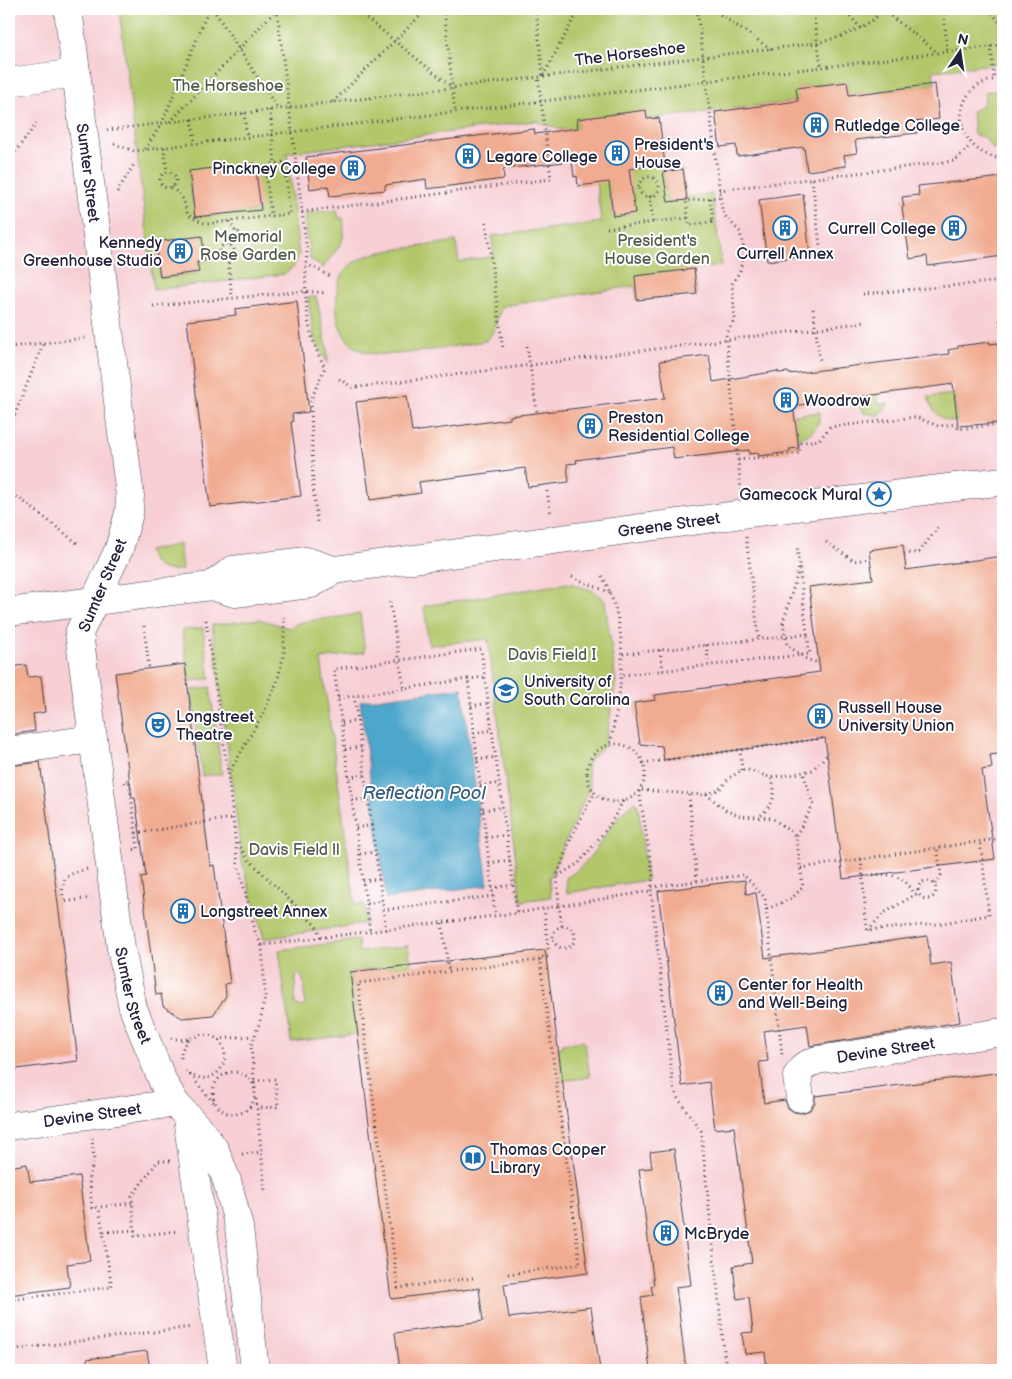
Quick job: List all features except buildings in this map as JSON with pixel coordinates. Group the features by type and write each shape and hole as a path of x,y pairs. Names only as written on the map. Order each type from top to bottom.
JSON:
{"street":[{"name":"Sumter Street","path":"68,9 123,426 130,496 129,513 119,549 79,633 120,948 131,1000 163,1082 181,1110 201,1131 215,1150 227,1181 240,1227 255,1370"},
{"path":"9,82 76,72"},
{"name":"Greene Street","path":"9,612 212,586 235,593 312,584 334,570 758,512 1003,481"},
{"path":"9,751 92,739"},
{"name":"Devine Street","path":"800,1098 797,1076 804,1066 816,1060 1003,1032"},
{"name":"Sumter Street","path":"181,1110 218,1323 224,1370"},
{"name":"Devine Street","path":"9,1126 89,1114 181,1110"}],"path":[{"path":"145,149 162,123 209,9"},
{"path":"213,9 278,109"},
{"path":"169,122 277,9"},
{"path":"277,9 307,252 305,291 311,334 317,352 325,367 311,400 313,486 317,522"},
{"path":"355,9 393,42 452,88"},
{"path":"332,102 426,9"},
{"path":"444,9 455,112"},
{"path":"536,9 543,76"},
{"path":"543,76 579,9"},
{"path":"697,9 720,197 724,215 740,232 744,249 740,271 732,284 736,319 726,336 741,492"},
{"path":"712,9 771,49"},
{"path":"813,9 821,67"},
{"path":"843,9 861,28"},
{"path":"990,9 1003,27"},
{"path":"883,10 937,52"},
{"name":"The Horseshoe","path":"131,127 818,43 836,39 861,28 883,10"},
{"path":"944,14 947,51"},
{"path":"114,144 134,151 1003,45"},
{"path":"991,46 994,79"},
{"path":"302,212 552,179 538,77"},
{"path":"1003,79 994,79 973,89 966,99 961,123 964,134 971,145 986,155 1003,159"},
{"path":"270,110 275,164"},
{"path":"244,113 247,137"},
{"path":"192,119 195,143"},
{"path":"9,160 37,123"},
{"path":"719,190 954,161 971,145"},
{"path":"164,147 167,172"},
{"path":"172,187 183,199 188,215 206,224 290,214 284,162 265,165 271,216"},
{"path":"117,192 135,163"},
{"path":"167,172 174,174 176,178 172,187"},
{"path":"167,172 161,177 161,182 167,188 172,187"},
{"path":"649,177 657,181 659,188 656,194 650,196 641,193 639,187 643,179 649,177"},
{"path":"812,178 820,245"},
{"path":"650,196 652,223"},
{"path":"710,198 713,222 689,225 686,201 710,198 720,197"},
{"path":"607,228 688,218"},
{"path":"230,221 232,226 242,234"},
{"path":"486,222 503,349"},
{"path":"230,245 237,231"},
{"path":"220,252 223,246 230,245"},
{"path":"228,258 234,252 230,245"},
{"path":"207,253 220,252"},
{"path":"220,252 224,257 228,258"},
{"path":"228,258 232,298"},
{"path":"306,264 330,276"},
{"path":"863,294 1003,281"},
{"path":"153,306 305,291 327,294"},
{"path":"813,309 820,360"},
{"path":"1003,316 1000,319 1003,346"},
{"path":"340,379 352,387 359,387 866,322"},
{"path":"9,347 86,338"},
{"path":"9,429 44,342"},
{"path":"527,346 537,412"},
{"path":"738,460 800,453 798,443 819,440 830,427 916,417 938,426 958,424 958,429 1003,424"},
{"path":"9,490 78,543"},
{"path":"904,554 919,552 940,526"},
{"path":"745,532 759,639"},
{"path":"826,542 854,561 870,559"},
{"path":"623,675 810,654 797,546"},
{"path":"800,567 784,614 783,623 787,645 808,660 819,663"},
{"path":"602,576 611,593 623,654 623,675 610,745"},
{"path":"572,577 611,593"},
{"path":"390,602 404,688"},
{"path":"228,775 265,710 277,682 284,654 284,617"},
{"path":"206,620 234,818 238,865 256,935 262,945 265,996 260,1022 250,1046 266,1191"},
{"path":"144,626 149,668"},
{"path":"623,654 807,634"},
{"path":"706,645 709,665"},
{"path":"370,932 334,669 481,649 517,913"},
{"path":"660,650 663,670"},
{"path":"338,698 485,677"},
{"path":"468,679 495,916"},
{"path":"354,696 386,930"},
{"path":"471,706 489,703"},
{"path":"342,723 357,721"},
{"path":"474,733 492,730"},
{"path":"643,763 825,738"},
{"path":"557,876 580,863 609,826 624,800 639,790 643,782 643,763 631,749 623,745 610,745 596,751 587,768 587,778 595,792 604,799 624,800"},
{"path":"345,749 361,747"},
{"path":"740,749 742,770"},
{"path":"639,790 689,795 706,794 719,790 729,778 742,770 771,778 812,770 827,755"},
{"path":"477,760 496,757"},
{"path":"767,910 792,898 803,887 796,836 813,805 803,772"},
{"path":"349,777 365,775"},
{"path":"760,816 774,800 775,788 771,778"},
{"path":"127,809 124,781 129,780 138,849 130,850"},
{"path":"480,786 500,783"},
{"path":"639,790 653,875 651,889 673,1085 677,1097 701,1131 726,1370"},
{"path":"562,926 557,876 571,838 595,792"},
{"path":"706,794 727,811 741,816 772,818 796,836"},
{"path":"689,795 697,881"},
{"path":"352,800 368,799"},
{"path":"483,810 503,807"},
{"path":"136,832 234,818"},
{"path":"356,828 372,825"},
{"path":"486,838 506,835"},
{"path":"801,868 1002,838 1003,854"},
{"path":"236,840 246,858 316,926 321,938"},
{"path":"867,930 937,924 989,915 980,841"},
{"path":"863,876 883,874 898,877 909,885 916,894 925,899 931,899 936,893 935,885 941,875 937,847"},
{"path":"360,854 375,852"},
{"path":"861,859 867,930"},
{"path":"489,863 510,860"},
{"path":"87,868 75,872 64,879 61,884 64,902 92,898"},
{"path":"262,945 517,913 697,881 744,875 764,898 767,910 778,1022"},
{"path":"363,881 379,879"},
{"path":"867,930 884,913 916,894 922,882 928,880 935,885"},
{"path":"492,888 513,885"},
{"path":"57,891 62,890"},
{"path":"383,910 493,896"},
{"path":"367,904 382,901"},
{"path":"473,1278 398,1288 358,983 540,960 540,958 549,956 544,908"},
{"path":"442,923 448,972"},
{"path":"562,926 569,927 574,932 573,942 568,947 558,946 553,940 553,933 562,926"},
{"path":"508,1274 580,1264 540,960"},
{"path":"165,1037 189,1039 203,1034 217,1039 253,1036"},
{"path":"189,1039 181,1051 183,1066 192,1075 198,1078 206,1078 218,1072 225,1059 222,1045 217,1039"},
{"path":"218,1107 213,1094 214,1087 217,1081 228,1073 242,1074 252,1083 255,1089"},
{"path":"254,1081 275,1080 278,1107 256,1108"},
{"path":"196,1084 218,1107 230,1114 243,1112 249,1108 255,1096"},
{"path":"89,1114 94,1149 93,1165 89,1178 92,1208 132,1203"},
{"path":"170,1160 158,1161 132,1196 134,1230 135,1236 178,1231"},
{"path":"9,1300 112,1287 99,1208"},
{"path":"104,1232 134,1230"},
{"path":"9,1350 218,1323"}],"shaded area":[{"name":"University of South Carolina","path":"9,9 1003,9 1003,1370 9,1370"}],"green space":[{"name":"The Horseshoe","path":"119,9 1003,9 1003,63 933,71 935,84 849,95 847,82 797,88 798,101 647,119 577,119 578,128 563,130 535,121 287,153 299,255 294,266 285,274 154,290","holes":["189,171 260,210 195,217","197,237 205,261 197,262 198,273 160,277 155,242"]},
{"path":"1003,90 1003,147 993,149 984,137 974,135 972,111 982,105 985,92"},
{"name":"President's House Garden","path":"662,165 668,202 687,200 686,197 712,194 722,266 694,269 697,294 637,300 635,286 502,306 493,332 486,341 407,353 376,354 359,350 346,338 340,327 336,298 339,284 343,274 359,259 384,252 456,241 459,262 494,256 492,236 601,222 595,175 614,172 610,190 613,216 634,213 623,170"},
{"path":"337,210 339,218 343,218 344,235 340,246 323,268 310,259 304,213"},
{"path":"316,296 327,347 328,364 314,338 308,298"},
{"path":"877,394 879,404 888,403 886,408 878,415 864,413 859,406 869,405 868,395"},
{"path":"954,394 958,421 947,420 938,415 928,397"},
{"path":"820,412 820,417 814,430 798,439 794,415"},
{"path":"179,544 182,570 160,568 150,557 148,551"},
{"name":"Davis Field I","path":"569,583 594,591 605,601 616,682 605,746 590,759 587,768 590,787 549,879 551,897 521,901 488,639 429,645 424,606"},
{"name":"Davis Field ll","path":"360,614 365,652 321,659 355,905 364,904 367,923 264,939 242,862 212,625 259,619 289,628 300,622"},
{"path":"203,628 210,679 189,681 182,630"},
{"path":"210,687 222,774 202,776 191,690"},
{"path":"636,802 638,805 647,880 567,893 566,878 587,860 619,816"},
{"path":"358,940 359,952 408,946 411,965 350,972 358,1034 291,1042 279,950","holes":["296,975 301,975 305,1004 302,1007 295,1004"]},
{"path":"582,1041 585,1044 590,1077 562,1081 558,1048 562,1047 562,1044"}],"water":[{"name":"Reflection Pool","path":"462,688 488,885 386,899 360,701"}],"place":[{"name":"Rutledge College","path":"816,125"},
{"name":"President's House","path":"617,153"},
{"name":"Legare College","path":"468,156"},
{"name":"Pinckney College","path":"353,168"},
{"name":"Currell Annex","path":"785,228"},
{"name":"Currell College","path":"954,228"},
{"name":"Kennedy Greenhouse Studio","path":"180,251"},
{"name":"Woodrow","path":"786,400"},
{"name":"Preston Residential College","path":"590,426"},
{"name":"Gamecock Mural","path":"879,494"},
{"name":"University of South Carolina","path":"506,690"},
{"name":"Russell House University Union","path":"820,716"},
{"name":"Longstreet Theatre","path":"158,725"},
{"name":"Longstreet Annex","path":"183,911"},
{"name":"Center for Health and Well-Being","path":"720,993"},
{"name":"Thomas Cooper Library","path":"473,1158"},
{"name":"McBryde","path":"666,1233"}],"park label":[{"name":"Memorial Rose Garden","path":"248,245"}]}
